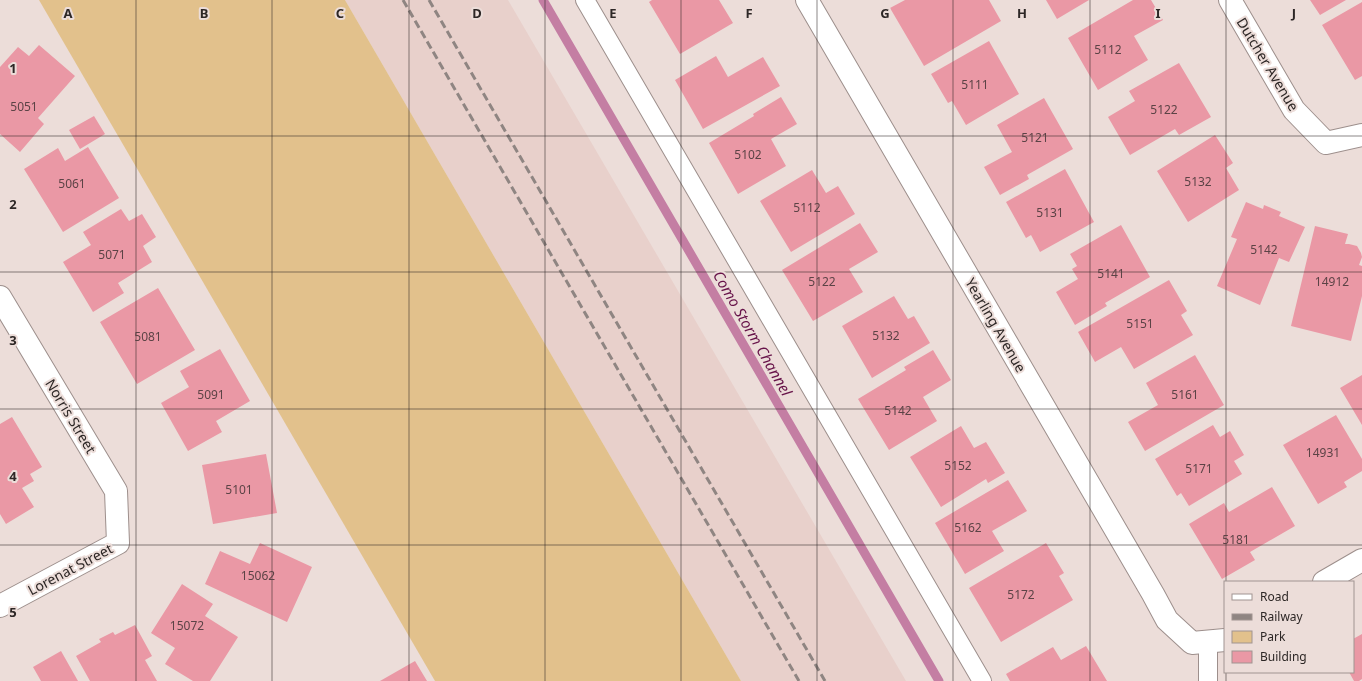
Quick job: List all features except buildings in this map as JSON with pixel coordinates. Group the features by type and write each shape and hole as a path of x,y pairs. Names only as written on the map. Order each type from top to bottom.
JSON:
{"street":[{"name":"Yearling Avenue","path":"807,0 1167,620 1208,642"},
{"name":"Dutcher Avenue","path":"1230,0 1294,110 1326,143 1362,134"},
{"name":"Norris Street","path":"0,297 116,491 118,543"},
{"name":"Lorenat Street","path":"0,606 118,543"},
{"path":"1326,581 1362,560"}],"lane":[{"path":"585,0 982,681"},
{"path":"1208,642 1208,681"}],"shaded area":[{"path":"345,0 508,0 906,681 741,681"}],"green space":[{"path":"39,0 345,0 741,681 435,681"}],"waterway":[{"name":"Como Storm Channel","path":"543,0 939,681"}],"railway":[{"path":"403,0 799,681"},
{"path":"429,0 825,681"}]}
